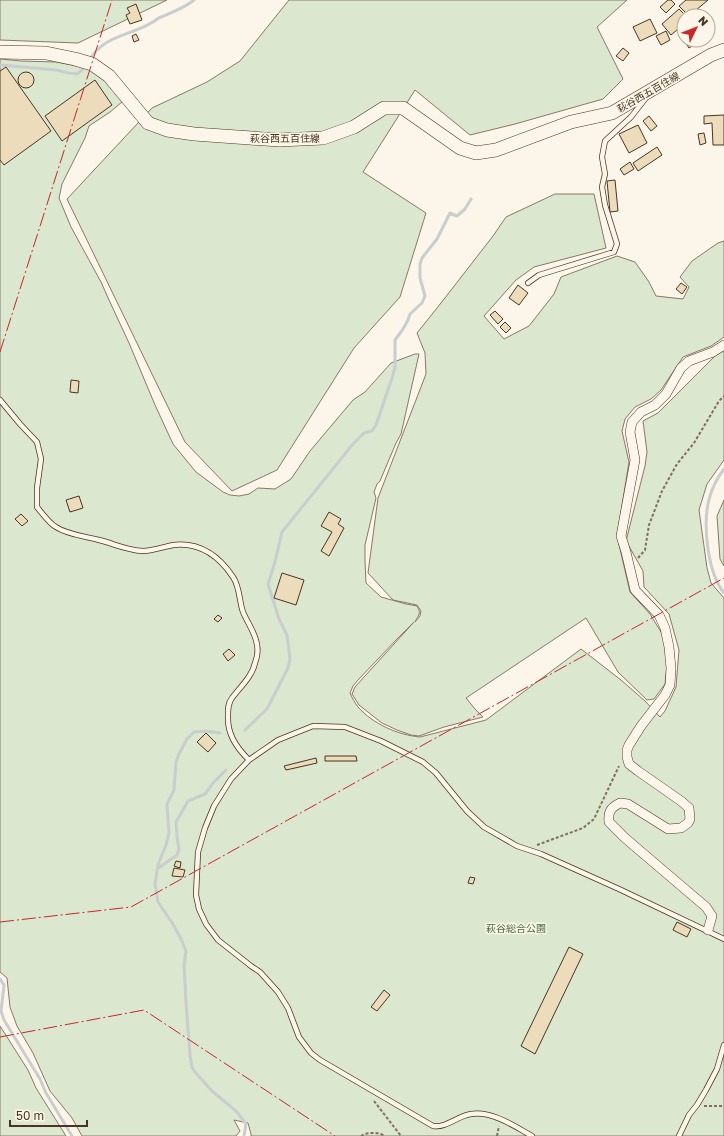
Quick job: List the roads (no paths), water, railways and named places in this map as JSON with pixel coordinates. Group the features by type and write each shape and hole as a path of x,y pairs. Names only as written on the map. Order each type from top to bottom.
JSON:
{"main road":[{"name":"萩谷西五百住線","path":"0,52 46,53 92,64 109,76 148,123 168,130 194,134 279,140 323,138 354,127 384,108 403,108 460,148 476,153 496,150 571,122 612,114 711,55 724,50"}],"street":[{"path":"708,930 712,916 706,907 625,838 609,822 608,814 620,803 628,804 668,829 681,828 688,823 690,819 689,808 629,764 627,757 628,750 641,726 665,695 670,685 671,668 665,628 659,615 635,590 621,536 635,460 630,432 632,422 641,412 655,406 666,394 681,368 689,361 713,352 724,345"}],"lane":[{"path":"528,283 540,275 614,252 617,244 605,205 602,187 605,174 602,157 605,141 631,117 652,89"},
{"path":"0,400 37,442 41,459 37,488 38,507 54,527 70,533 100,540 124,549 144,551 173,545 188,544 201,548 220,561 234,578 243,611 251,627 257,645 255,663 250,676 231,700 228,708 228,721 229,733 239,750 249,760"},
{"path":"532,1136 488,1114 471,1114 439,1127 433,1126 386,1100 366,1086 338,1072 311,1053 298,1037 288,1008 278,992 260,972 250,966 218,940 206,924 199,909 196,895 198,852 205,828 214,806 232,779 249,760 278,740 313,726 345,727 381,741 423,762 436,773 467,811 484,826 517,846 541,854 619,889 708,930 724,939"},
{"path":"679,1136 689,1115 697,1106 717,1069 724,1045"}],"waterway":[{"path":"90,59 99,48 110,40 145,26 182,8 194,0"},
{"path":"0,65 56,70 77,74 86,65"},
{"path":"245,730 267,709 288,668 290,659 287,635 279,619 268,584 282,532 353,444 364,433 372,431 376,425 395,367 395,340 403,329 410,314 422,303 425,296 420,278 420,264 422,258 437,239 450,213 457,216 465,209 471,199"},
{"path":"724,469 711,492 706,519 706,532 710,560 718,584 724,593"},
{"path":"220,733 206,731 194,732 187,739 179,754 176,762 174,790 167,804 169,833 158,865 155,884 158,902 174,926 186,951 184,965 192,1067 212,1091 236,1111 246,1124 244,1136"},
{"path":"157,869 177,855 179,849 176,822 188,801 205,794 213,783 226,770"},
{"path":"0,979 4,985 1,1011 4,1020 40,1079 46,1093 72,1136"}],"park label":[{"name":"萩谷総合公園","path":"516,928"}]}
